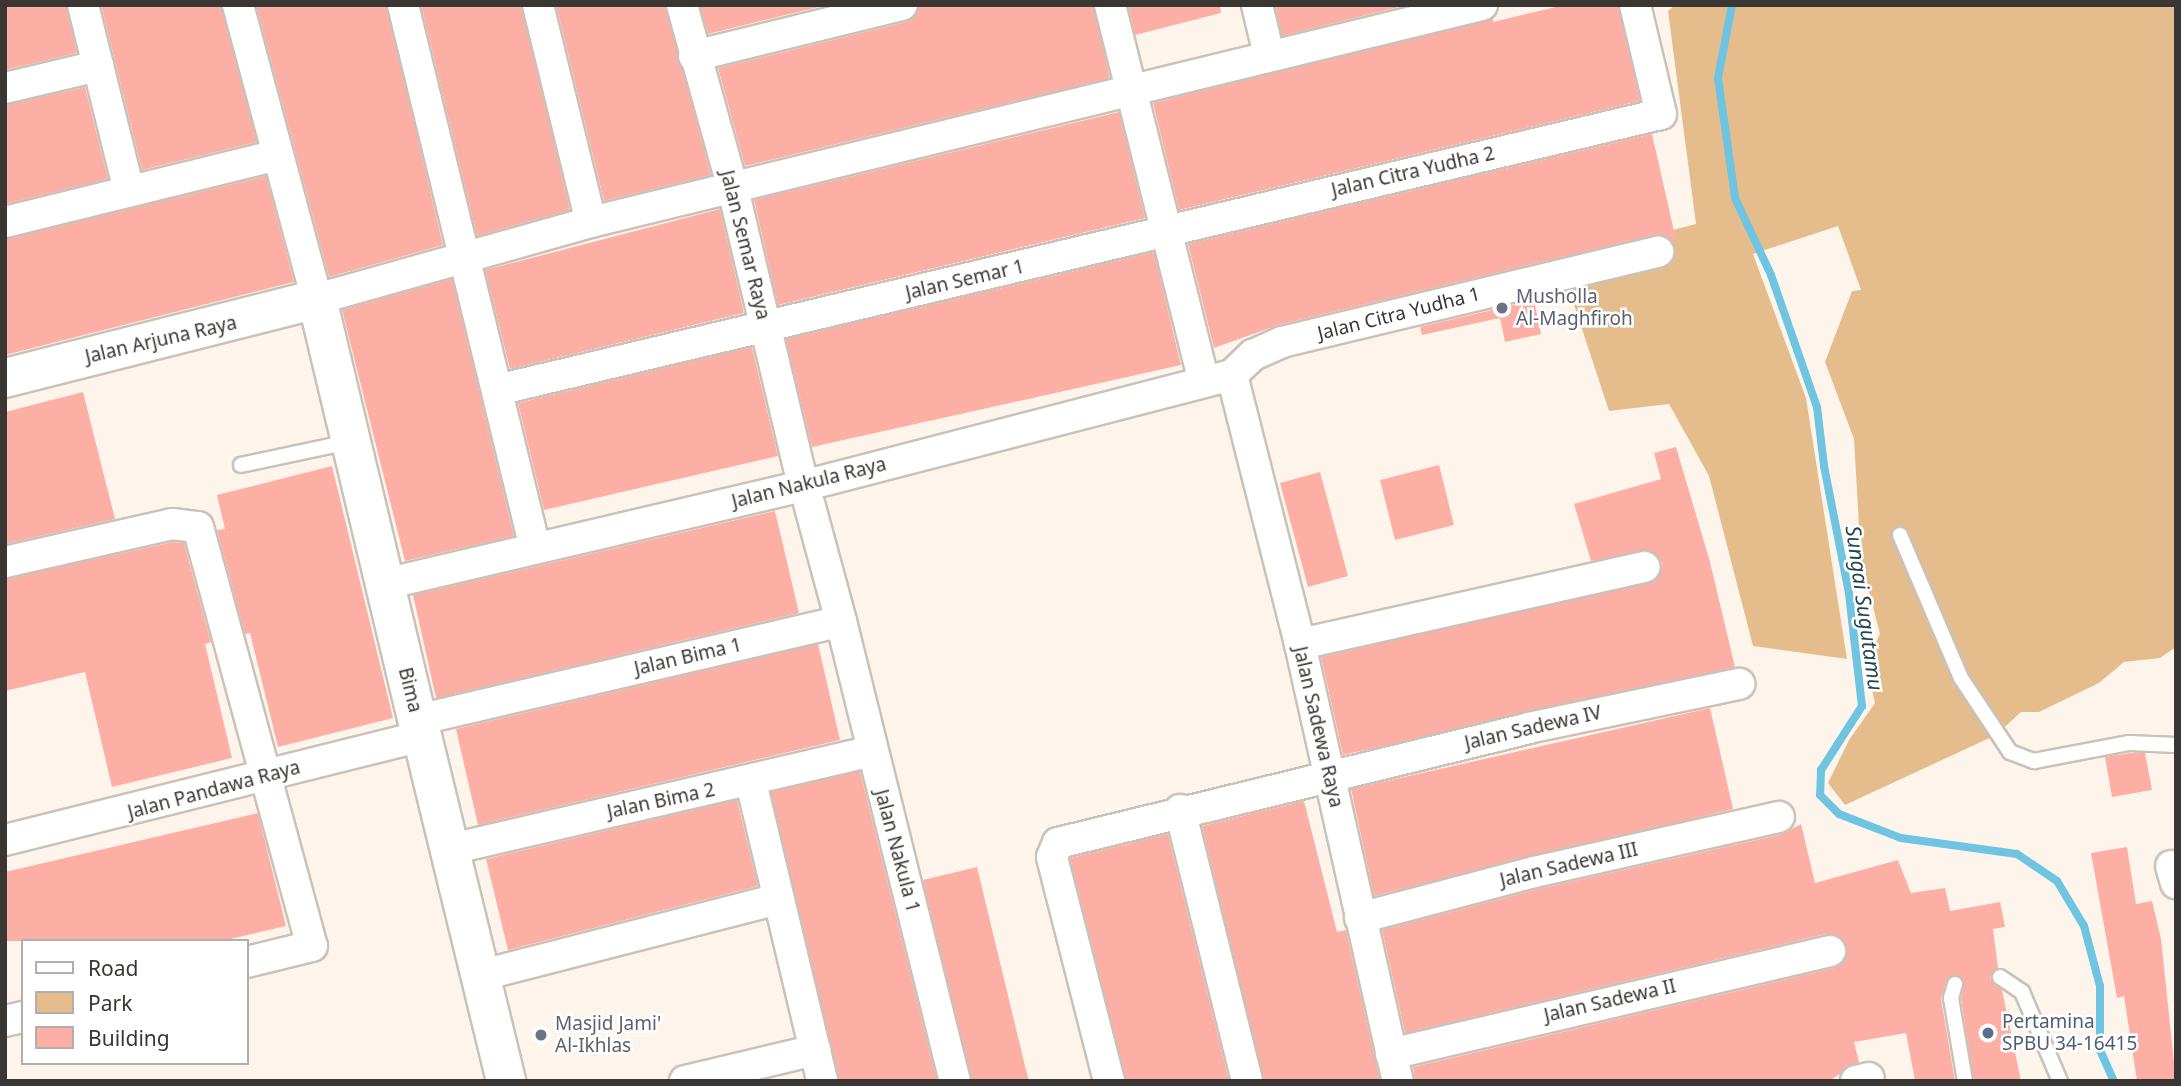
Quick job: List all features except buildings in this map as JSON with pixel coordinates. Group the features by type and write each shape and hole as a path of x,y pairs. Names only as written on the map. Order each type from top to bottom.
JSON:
{"street":[{"path":"83,5 129,191"},
{"path":"239,5 317,299 591,222 1269,55 1380,17 1482,5"},
{"path":"403,5 535,548"},
{"path":"538,5 591,222"},
{"name":"Jalan Semar Raya","path":"682,5 733,189 806,494"},
{"path":"694,56 902,5"},
{"name":"Jalan Sadewa Raya","path":"1110,5 1128,89 1165,233 1218,378 1300,644 1395,1067"},
{"path":"1257,5 1269,55"},
{"name":"Jalan Citra Yudha 2","path":"1165,233 1661,114 1634,5"},
{"path":"5,88 98,66"},
{"path":"5,222 278,155"},
{"name":"Jalan Semar 1","path":"497,390 1165,233"},
{"name":"Jalan Citra Yudha 1","path":"1218,378 1254,355 1282,342 1658,253"},
{"name":"Jalan Arjuna Raya","path":"5,377 317,299"},
{"name":"Bima","path":"317,299 349,442 506,1081"},
{"name":"Jalan Nakula Raya","path":"385,584 535,548 806,494 1218,378"},
{"path":"806,494 841,621"},
{"path":"5,562 172,524 198,527 268,776 312,946 248,962"},
{"path":"1300,644 1645,567"},
{"name":"Jalan Bima 1","path":"420,728 841,621"},
{"name":"Jalan Nakula 1","path":"841,621 871,751 955,1081"},
{"name":"Jalan Sadewa IV","path":"1109,1081 1052,857 1058,843 1180,810 1329,778 1528,728 1739,684"},
{"name":"Jalan Pandawa Raya","path":"5,840 268,776 420,728"},
{"name":"Jalan Bima 2","path":"451,849 751,782 871,751"},
{"path":"751,782 822,1081"},
{"path":"1180,810 1247,1081"},
{"name":"Jalan Sadewa III","path":"1360,918 1534,872 1779,817"},
{"path":"481,975 778,899"},
{"name":"Jalan Sadewa II","path":"1395,1067 1830,951"},
{"path":"685,1081 815,1050"}],"lane":[{"path":"240,465 349,442"},
{"path":"1900,535 1961,678 2010,752 2034,761 2129,743 2176,745"},
{"path":"2000,977 2022,992 2060,1081"},
{"path":"1955,984 1951,998 1965,1081"}],"green space":[{"path":"1675,5 2176,5 2176,647 2160,658 2124,662 2099,683 2039,712 2021,712 1996,735 1845,805 1828,783 1849,740 1875,703 1866,663 1880,634 1861,561 1854,439 1825,362 1852,291 1861,290 1838,226 1753,254 1806,398 1847,659 1753,646 1709,476 1669,404 1609,411 1559,259 1696,224 1668,11"}],"waterway":[{"name":"Sungai Sugutamu","path":"1732,5 1718,78 1735,198 1771,275 1817,407 1824,466 1849,594 1862,706 1821,770 1820,795 1839,814 1901,838 2017,854 2057,881 2084,926 2100,986 2100,1050 2114,1081"}],"place":[{"name":"Musholla Al-Maghfiroh","path":"1502,308"},
{"name":"Pertamina SPBU 34-16415","path":"1988,1033"},
{"name":"Masjid Jami' Al-Ikhlas","path":"541,1035"}]}
